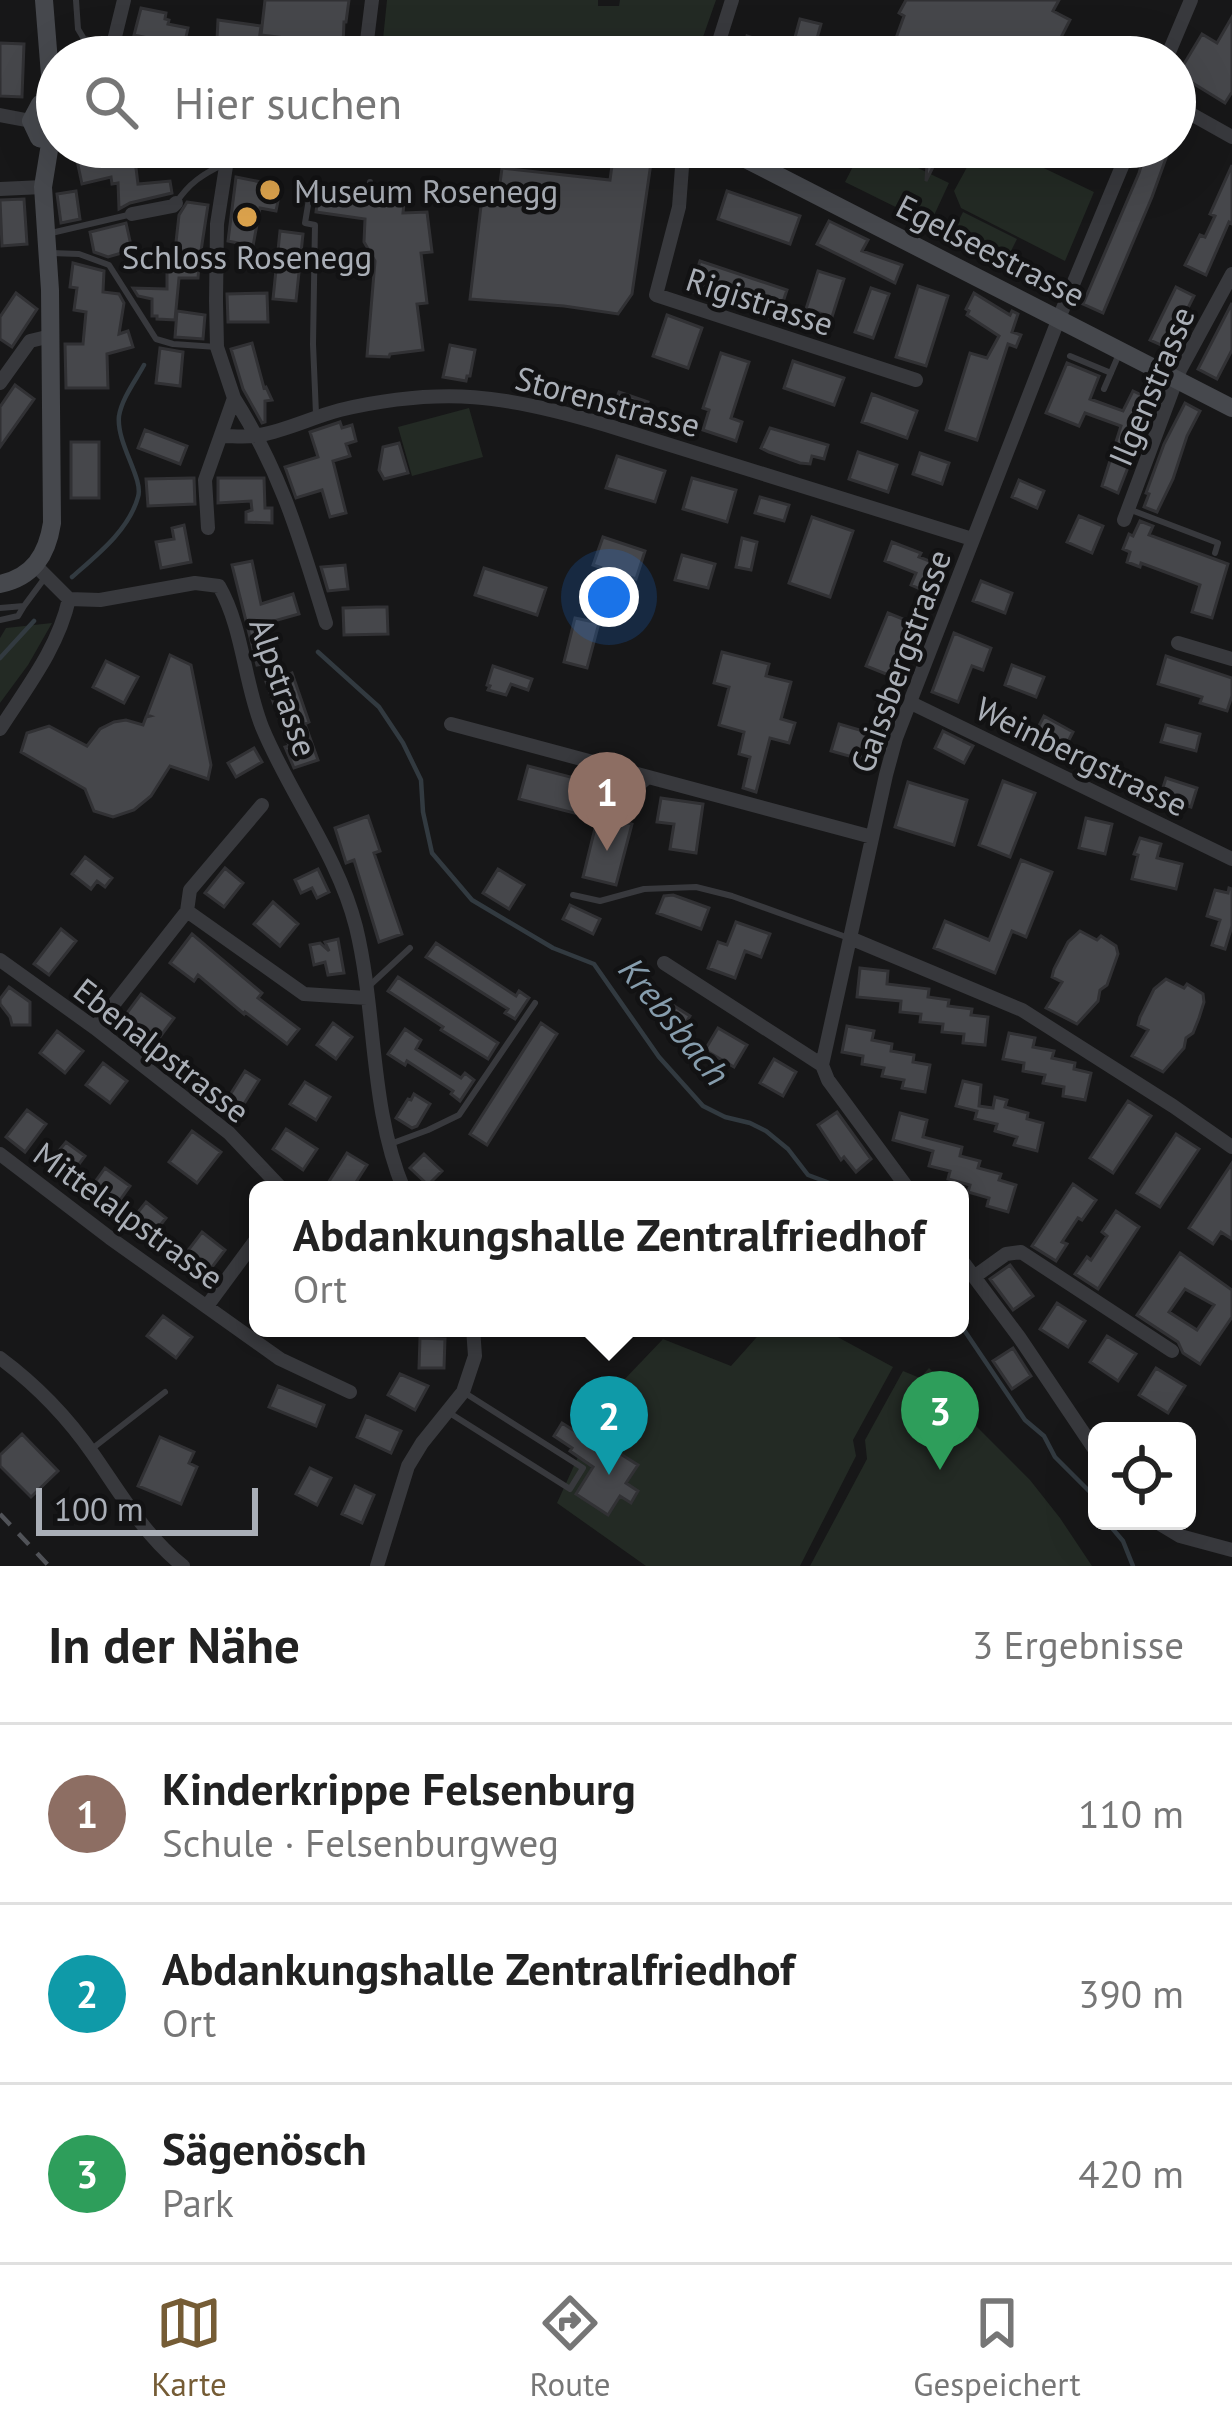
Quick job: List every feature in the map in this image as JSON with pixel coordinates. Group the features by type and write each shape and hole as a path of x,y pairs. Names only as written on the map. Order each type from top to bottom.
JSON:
{"main road":[{"path":"44,0 48,36"},
{"path":"36,109 31,121 36,134"},
{"path":"0,584 41,571 52,523 51,336 43,187 48,168"},
{"name":"Egelseestrasse","path":"763,168 1232,408"}],"street":[{"path":"116,36 124,0"},
{"path":"368,36 372,0"},
{"path":"721,36 732,0"},
{"path":"1176,36 1191,0"},
{"path":"0,115 31,121"},
{"path":"1196,115 1230,132"},
{"path":"226,168 217,224 217,347 234,398 258,436 292,513 326,623"},
{"name":"Rigistrasse","path":"687,168 656,295 916,380"},
{"name":"Gaissbergstrasse","path":"822,1065 886,775 909,702 1121,168"},
{"path":"0,190 43,187"},
{"path":"131,214 176,203"},
{"name":"Ilgenstrasse","path":"1126,515 1180,370 1232,274"},
{"path":"0,383 30,340 51,336"},
{"name":"Storenstrasse","path":"222,436 258,436 357,406 417,396 490,397 606,425 973,539"},
{"path":"208,528 205,480 234,398"},
{"path":"0,729 63,626 69,598 41,571"},
{"name":"Alpstrasse","path":"69,598 100,600 195,583 219,586 228,602 262,725 332,860 356,926 375,1074 401,1181"},
{"path":"1178,643 1232,659"},
{"name":"Weinbergstrasse","path":"909,702 1232,859"},
{"path":"451,724 872,837"},
{"path":"95,1028 187,910 190,890 262,805"},
{"path":"187,910 304,994 366,994"},
{"path":"850,938 1022,1010 1232,1147"},
{"name":"Ebenalpstrasse","path":"0,960 229,1133 275,1181"},
{"path":"664,963 822,1065 828,1080 902,1181"},
{"name":"Mittelalpstrasse","path":"0,1154 249,1336"},
{"path":"207,1306 249,1249"},
{"path":"974,1277 1006,1254 1021,1252 1172,1351"},
{"path":"969,1270 1088,1441"},
{"name":"Mittelalpstrasse","path":"250,1337 280,1359 350,1392"},
{"path":"377,1566 408,1466 463,1391 475,1356 473,1337"},
{"path":"0,1358 61,1414 148,1532 183,1566"},
{"path":"1170,1530 1232,1550"}],"lane":[{"path":"76,0 82,36"},
{"path":"176,203 211,168"},
{"path":"316,417 315,225 305,223 311,187 369,193 370,182"},
{"path":"47,243 131,214"},
{"path":"47,243 109,266 156,338 217,347"},
{"path":"166,259 217,259"},
{"path":"1104,389 1121,350"},
{"path":"1070,356 1112,373"},
{"path":"1126,515 1218,544 1214,554"},
{"path":"0,620 18,616 41,571"},
{"path":"0,608 24,606"},
{"path":"614,800 651,779"},
{"path":"573,895 600,901 644,889 696,887 850,938"},
{"path":"366,994 410,948"},
{"path":"389,1144 459,1114 535,1003"},
{"path":"448,1412 570,1489 583,1468 463,1391"},
{"path":"91,1450 166,1392"}],"shaded area":[{"path":"387,0 598,0 598,6 619,6 620,0 716,0 703,36 383,36"},
{"path":"852,168 918,168 949,183 930,224 845,182"},
{"path":"967,168 1044,168 1094,192 1065,261 961,208 954,191"},
{"path":"963,212 1017,239 1005,263 951,236"},
{"path":"469,408 483,457 412,476 398,427"},
{"path":"52,623 0,703 0,638 6,628"},
{"path":"757,1337 838,1337 893,1367 853,1440 856,1456 800,1566 646,1566 557,1503 603,1402 663,1339 731,1366"},
{"path":"929,1368 962,1400 962,1412 1030,1480 1092,1566 810,1566 867,1459 865,1440 903,1371 920,1378"}],"building":[{"path":"265,0 349,0 343,36 261,35"},
{"path":"906,0 1059,0 1053,11 1070,20 1062,36 897,36 904,16 899,13"},
{"path":"141,8 166,13 168,24 188,28 186,36 134,35"},
{"path":"1232,17 1232,92 1225,103 1196,85 1196,44 1202,34 1217,43"},
{"path":"800,19 821,24 818,36 795,36"},
{"path":"218,20 261,26 260,36 217,36"},
{"path":"0,43 24,44 22,97 0,96"},
{"path":"1232,165 1232,224 1229,222 1206,275 1185,265 1215,216 1210,214"},
{"path":"79,168 136,168 138,184 170,181 172,193 119,209 118,183 112,184 111,177 82,184"},
{"path":"502,168 610,180 612,168 650,168 632,294 618,314 470,299 483,189 499,191"},
{"path":"1141,168 1162,168 1103,313 1083,304"},
{"name":"Schloss Rosenegg","path":"236,177 281,186 276,211 260,208 253,246 228,241"},
{"path":"76,191 80,219 61,223 57,194"},
{"path":"727,191 800,216 790,244 718,219"},
{"path":"381,193 405,193 403,213 427,212 432,252 421,253 427,303 417,304 423,350 389,357 367,356 375,261 364,242 365,219 316,212 318,195 369,200 380,198"},
{"path":"24,199 27,244 2,246 0,200"},
{"path":"187,202 208,205 201,251 175,251 179,215"},
{"path":"829,221 868,240 862,251 902,265 895,283 817,244"},
{"path":"126,223 132,250 108,257 94,252 90,232"},
{"path":"280,231 303,234 296,301 273,299"},
{"path":"700,261 787,290 777,320 690,291"},
{"path":"73,263 104,271 103,292 119,294 124,303 119,334 128,331 133,347 107,354 108,388 66,388 65,344 83,344 86,312 74,310"},
{"path":"167,266 199,266 198,278 179,278 175,320 152,316 152,299 138,296 133,288 167,289"},
{"path":"818,271 844,279 832,317 806,309"},
{"path":"918,286 948,296 926,366 896,357"},
{"path":"1176,287 1194,296 1168,348 1150,340"},
{"path":"871,288 889,294 873,338 855,332"},
{"path":"16,293 37,309 12,347 0,339 0,317"},
{"path":"267,293 268,322 228,322 227,294"},
{"path":"974,293 1010,315 1012,311 1018,314 1012,332 1021,335 1016,347 1008,344 977,440 946,430 970,353 987,358 999,336 967,315"},
{"path":"1232,303 1232,350 1217,379 1198,369"},
{"path":"177,311 205,315 203,339 175,337"},
{"path":"667,315 702,328 688,368 653,356"},
{"path":"252,343 272,400 265,401 262,423 243,389 231,349"},
{"path":"450,345 475,350 466,381 443,377"},
{"path":"160,348 183,352 180,386 156,383"},
{"path":"721,353 749,362 731,418 742,422 736,441 703,430 709,410 703,408"},
{"path":"793,361 844,378 834,405 784,388"},
{"path":"1067,363 1099,376 1090,399 1123,411 1133,391 1154,401 1118,493 1102,486 1121,426 1085,413 1079,426 1046,413"},
{"path":"15,385 34,399 0,447 0,407"},
{"path":"619,392 648,402 643,418 613,408"},
{"path":"872,394 917,411 907,438 862,422"},
{"path":"1185,403 1200,411 1157,512 1144,507 1146,493"},
{"path":"340,422 342,428 352,425 356,441 346,444 350,456 333,461 346,513 330,517 322,490 296,498 285,467 318,457 310,432"},
{"path":"770,428 828,445 824,459 812,456 810,464 800,463 761,448"},
{"path":"145,430 187,446 180,464 138,448"},
{"path":"71,442 99,442 99,498 71,498"},
{"path":"399,443 408,473 384,479 379,470 383,447"},
{"path":"858,452 897,465 888,492 849,479"},
{"path":"920,453 949,463 942,484 913,474"},
{"path":"617,456 665,471 655,502 606,488"},
{"path":"194,478 195,504 148,506 146,479"},
{"path":"218,478 264,478 265,508 272,508 272,523 246,522 251,501 218,503"},
{"path":"692,478 736,490 727,522 683,509"},
{"path":"1019,480 1044,491 1037,508 1012,497"},
{"path":"760,497 789,505 784,521 755,513"},
{"path":"1079,516 1103,526 1092,553 1067,542"},
{"path":"812,517 853,531 830,597 789,583"},
{"path":"1140,521 1153,526 1149,535 1228,564 1212,618 1192,612 1200,585 1127,562 1130,552 1123,549"},
{"path":"184,525 191,562 161,568 156,542 174,539 172,528"},
{"path":"603,537 645,551 636,579 593,565"},
{"path":"742,538 757,542 751,570 736,567"},
{"path":"892,542 937,564 927,592 911,585 916,573 885,561"},
{"path":"682,555 715,564 708,588 675,580"},
{"path":"252,561 261,604 293,594 299,614 263,624 270,663 257,665 232,565"},
{"path":"345,565 348,589 328,591 321,567"},
{"path":"484,568 546,588 537,615 475,595"},
{"path":"981,581 1012,593 1005,613 973,601"},
{"path":"387,607 388,634 344,635 343,608"},
{"path":"888,613 913,623 891,676 866,666"},
{"path":"575,618 599,623 587,668 564,662"},
{"path":"954,633 991,648 983,670 972,666 958,702 932,692"},
{"path":"722,652 769,664 766,676 791,682 781,719 795,723 789,743 770,738 756,792 743,788 750,757 739,754 744,732 719,725 729,687 714,683"},
{"path":"170,655 191,665 211,765 208,779 170,766 151,796 134,810 113,817 94,811 85,789 21,752 27,733 49,726 87,746 100,729 114,722 143,725"},
{"path":"1166,656 1232,678 1227,711 1200,703 1202,697 1158,684"},
{"path":"106,661 138,677 124,703 93,687"},
{"path":"1012,665 1044,677 1036,697 1005,685"},
{"path":"493,666 532,679 528,690 511,684 506,695 488,690"},
{"path":"292,673 318,760 294,768 266,682"},
{"path":"1044,716 1073,732 1060,757 1031,741"},
{"path":"839,724 870,733 863,760 831,751"},
{"path":"1166,725 1200,734 1196,751 1161,742"},
{"path":"943,731 973,746 964,763 935,748"},
{"path":"254,748 262,762 236,777 228,763"},
{"path":"528,766 586,781 578,814 519,799"},
{"path":"1166,778 1197,788 1191,807 1160,797"},
{"path":"1003,781 1035,793 1010,857 979,845"},
{"path":"908,782 967,800 954,845 895,827"},
{"path":"661,798 703,804 696,853 670,849 674,824 657,822"},
{"path":"368,816 380,851 374,853 402,934 379,942 354,860 346,863 335,828"},
{"path":"598,816 632,824 616,885 583,877"},
{"path":"1086,818 1112,824 1105,854 1079,848"},
{"path":"1140,838 1161,844 1157,858 1182,864 1176,889 1132,879"},
{"path":"85,857 112,878 105,887 97,881 91,889 72,874"},
{"path":"1021,860 1052,872 1026,937 1012,931 995,973 934,948 945,921 989,940"},
{"path":"225,868 243,883 224,907 205,893"},
{"path":"318,869 329,892 317,898 312,888 301,893 295,880"},
{"path":"498,869 524,885 509,909 483,893"},
{"path":"1229,888 1232,926 1225,949 1212,945 1220,920 1207,916 1215,890 1228,893"},
{"path":"664,896 709,908 701,929 657,913"},
{"path":"273,902 298,924 280,946 254,924"},
{"path":"570,905 600,919 593,934 563,919"},
{"path":"736,922 770,934 761,957 745,951 735,978 708,968 718,942 727,945"},
{"path":"61,929 76,941 49,975 34,964"},
{"path":"1080,931 1097,940 1101,936 1116,946 1118,954 1098,1001 1077,1024 1046,1008 1062,982 1052,977 1054,969 1068,942"},
{"path":"192,934 262,993 258,998 299,1029 287,1044 198,975 194,981 170,963"},
{"path":"338,939 344,973 328,975 325,962 314,965 310,945 320,943 329,951 325,942"},
{"path":"436,943 516,996 519,991 529,998 515,1019 505,1013 508,1009 426,957"},
{"path":"860,968 888,971 887,984 929,989 928,997 949,1000 948,1006 988,1017 985,1045 963,1043 964,1034 942,1032 943,1024 920,1022 921,1014 900,1012 901,1001 857,997"},
{"path":"398,977 498,1043 488,1059 388,991"},
{"path":"1166,979 1184,988 1187,984 1203,994 1204,1002 1193,1033 1163,1072 1132,1056 1148,1030 1138,1025 1140,1017 1154,989"},
{"path":"9,987 30,1002 30,1025 12,1025 0,1004"},
{"path":"141,994 174,1018 154,1045 121,1021"},
{"path":"668,1002 690,1016 680,1032 658,1019"},
{"path":"333,1023 352,1037 336,1059 317,1045"},
{"path":"541,1023 557,1034 487,1145 470,1134"},
{"path":"847,1026 874,1031 872,1040 892,1044 891,1051 914,1055 913,1062 930,1065 925,1092 902,1088 904,1080 882,1076 884,1068 862,1064 863,1056 842,1052"},
{"path":"718,1028 747,1045 734,1067 705,1050"},
{"path":"405,1029 421,1040 416,1049 461,1078 465,1073 474,1080 460,1101 453,1091 388,1054"},
{"path":"57,1031 83,1051 65,1073 40,1053"},
{"path":"1009,1033 1035,1038 1033,1047 1054,1051 1052,1058 1091,1073 1085,1100 1063,1096 1064,1087 1043,1083 1045,1075 1023,1071 1024,1063 1003,1059"},
{"path":"774,1059 796,1072 783,1096 760,1083"},
{"path":"103,1063 127,1081 110,1103 86,1085"},
{"path":"245,1071 259,1080 237,1115 223,1106"},
{"path":"963,1081 981,1085 979,1106 993,1108 995,1097 1007,1100 1005,1107 1043,1123 1037,1151 1014,1145 1017,1137 995,1131 997,1124 975,1119 977,1111 956,1106"},
{"path":"305,1082 330,1097 316,1120 290,1104"},
{"path":"414,1094 430,1104 412,1128 396,1118"},
{"path":"1128,1101 1151,1116 1113,1173 1090,1158"},
{"path":"27,1110 46,1124 25,1152 6,1137"},
{"path":"837,1112 871,1159 856,1172 844,1157 841,1160 818,1125"},
{"path":"900,1113 927,1120 923,1137 962,1147 960,1156 980,1161 978,1168 1001,1174 999,1180 1016,1185 1008,1212 987,1206 989,1198 969,1192 969,1181 948,1179 950,1171 929,1166 933,1151 893,1140"},
{"path":"286,1129 317,1149 303,1170 273,1149"},
{"path":"192,1131 221,1152 197,1183 169,1162"},
{"path":"1176,1134 1199,1149 1160,1207 1137,1193"},
{"path":"66,1142 85,1156 68,1179 48,1164"},
{"path":"347,1153 367,1165 357,1181 329,1181"},
{"path":"424,1154 442,1171 432,1181 424,1181 410,1168"},
{"path":"1232,1163 1232,1239 1221,1232 1213,1244 1189,1228"},
{"path":"105,1168 130,1186 115,1207 90,1189"},
{"path":"1073,1184 1096,1200 1062,1242 1067,1244 1056,1261 1032,1246"},
{"path":"146,1202 166,1218 148,1241 127,1226"},
{"path":"1116,1211 1139,1227 1098,1289 1075,1274 1107,1236 1102,1232"},
{"path":"202,1232 225,1250 206,1275 183,1257"},
{"path":"1180,1253 1232,1290 1232,1317 1200,1364 1183,1353 1178,1342 1137,1315","holes":["1185,1289 1214,1305 1197,1330 1169,1312"]},
{"path":"1010,1265 1033,1296 1013,1310 990,1279"},
{"path":"1057,1303 1085,1321 1068,1347 1040,1329"},
{"path":"163,1316 192,1337 176,1358 147,1336"},
{"path":"1107,1336 1136,1354 1118,1381 1090,1362"},
{"path":"420,1338 445,1339 444,1368 419,1368"},
{"path":"1013,1348 1031,1376 1012,1389 993,1361"},
{"path":"1156,1368 1185,1386 1168,1413 1139,1395"},
{"path":"400,1374 428,1386 415,1410 388,1395"},
{"path":"278,1386 324,1405 316,1426 269,1407"},
{"path":"366,1416 401,1431 391,1453 357,1437"},
{"path":"562,1423 638,1465 626,1483 638,1491 631,1503 620,1496 608,1515 576,1494 593,1467 554,1436"},
{"path":"22,1434 58,1471 31,1497 0,1466 0,1455"},
{"path":"160,1437 194,1452 189,1463 197,1467 181,1504 138,1486"},
{"path":"310,1468 331,1478 317,1505 296,1494"},
{"path":"355,1486 374,1495 362,1523 342,1514"}],"waterway":[{"path":"72,577 120,531 134,509 139,489 119,416 144,365"},
{"path":"0,658 34,621"},
{"name":"Krebsbach","path":"318,652 379,707 403,743 421,780 432,853 472,900 553,948 594,964 659,1057 703,1106 766,1131 808,1175 824,1181"},
{"name":"Krebsbach","path":"969,1337 1025,1420 1088,1490"},
{"name":"Krebsbach","path":"1114,1530 1133,1566"}],"railway":[{"path":"0,1514 49,1566"}],"place":[{"name":"Museum Rosenegg","path":"270,190"},
{"name":"Schloss Rosenegg","path":"247,217"},
{"name":"Kinderkrippe Felsenburg","path":"607,851"},
{"name":"Sägenösch","path":"940,1470"},
{"name":"Abdankungshalle Zentralfriedhof","path":"609,1475"}]}
